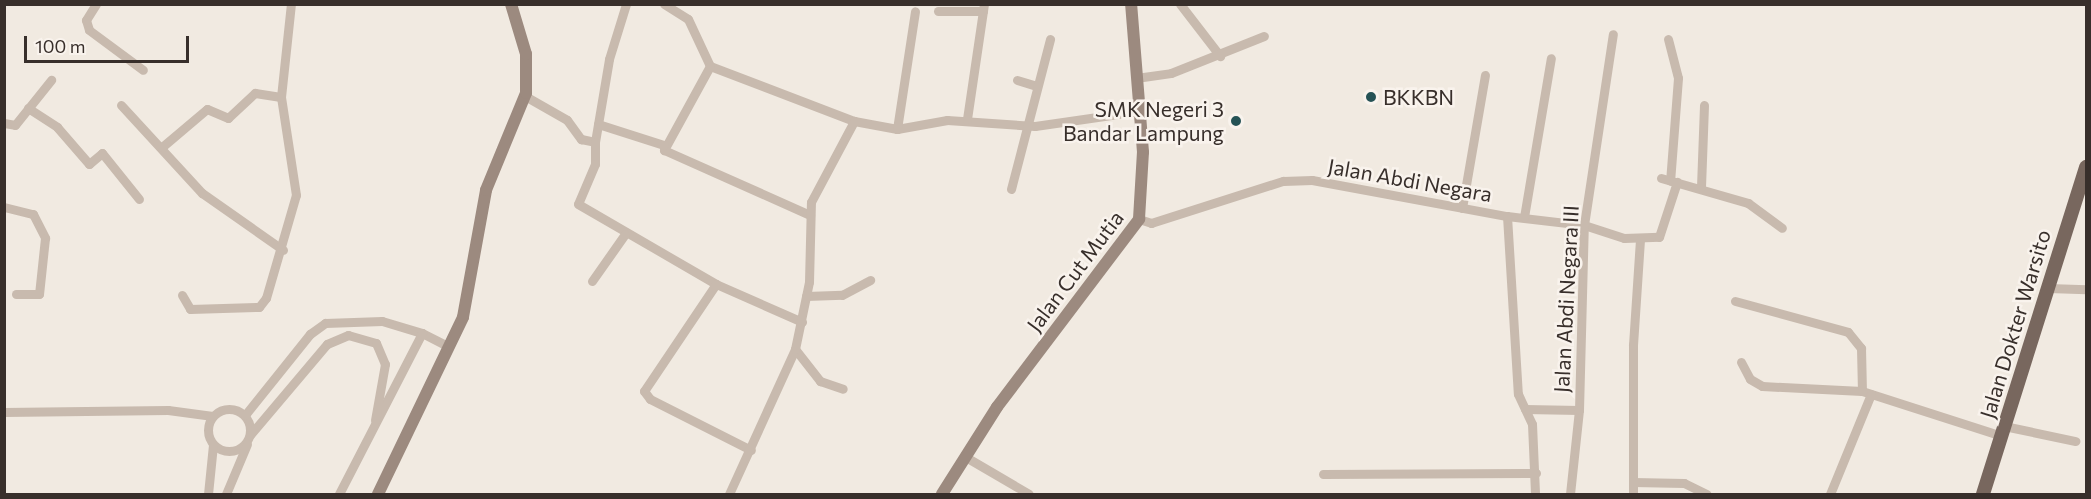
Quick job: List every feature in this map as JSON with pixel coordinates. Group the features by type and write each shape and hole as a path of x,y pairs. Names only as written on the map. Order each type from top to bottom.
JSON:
{"main road":[{"path":"378,495 463,317 486,190 525,96 526,54 511,4"},
{"name":"Jalan Cut Mutia","path":"942,495 964,456 1139,219 1139,111 1134,5"},
{"name":"Jalan Dokter Warsito","path":"1983,495 2048,288 2084,184 2086,167"}],"street":[{"path":"96,4 86,20 88,30 143,70"},
{"path":"182,295 190,309 259,307 282,250 296,195 281,97 291,4"},
{"path":"626,4 598,124 595,164 577,202 625,234 716,284 802,322"},
{"path":"664,4 688,19 710,66 854,121 897,129 968,120 1026,125 1139,111"},
{"path":"1180,4 1220,56"},
{"path":"938,11 983,8 968,120"},
{"path":"897,129 915,10"},
{"name":"Jalan Abdi Negara III","path":"1570,495 1579,410 1584,225 1613,33"},
{"path":"1136,78 1220,56 1264,36"},
{"path":"1011,189 1050,39"},
{"path":"1507,216 1584,225 1640,239 1664,233 1678,78 1668,39"},
{"path":"1524,217 1551,58"},
{"path":"664,145 710,66"},
{"path":"1462,208 1485,75"},
{"path":"4,123 15,125 51,80"},
{"path":"1017,80 1037,86"},
{"path":"162,147 207,109 228,118 255,93 281,97"},
{"path":"525,96 567,120 580,138 595,142"},
{"path":"121,105 208,199 282,250"},
{"path":"1701,187 1704,105"},
{"path":"28,108 57,127 89,164 102,153 139,200"},
{"path":"729,495 752,450 795,349 806,296 810,215 815,193 854,121"},
{"path":"598,124 664,145 669,156 810,215"},
{"path":"1669,180 1701,187 1748,203 1782,228"},
{"name":"Jalan Abdi Negara","path":"1139,219 1151,223 1293,181 1507,216 1518,394 1532,424 1536,473 1535,495"},
{"path":"4,207 33,214 45,238 39,294 16,294"},
{"path":"592,281 625,234"},
{"path":"1633,495 1633,327 1640,239"},
{"path":"806,296 842,296 870,280"},
{"path":"716,284 644,390 650,399 752,450"},
{"path":"2048,288 2086,290"},
{"path":"1735,301 1848,332 1861,348 1867,392 1830,495"},
{"path":"226,495 248,438 245,415 310,334 325,323 382,321 422,333 449,347"},
{"path":"339,495 422,333"},
{"path":"213,444 229,452 248,438 327,344 361,335 376,343 385,364 372,434"},
{"path":"795,349 820,381 843,390"},
{"path":"1741,362 1750,379 1762,386 1867,392 2003,431 2075,441"},
{"path":"4,412 168,410 213,416 230,408 245,415"},
{"path":"1526,409 1579,410"},
{"path":"208,495 213,444 208,431 213,416"},
{"path":"964,456 1029,495"},
{"path":"1323,474 1536,473"},
{"path":"1633,482 1684,483 1707,495"}],"place":[{"name":"BKKBN","path":"1371,97"},
{"name":"SMK Negeri 3 Bandar Lampung","path":"1236,121"}]}
